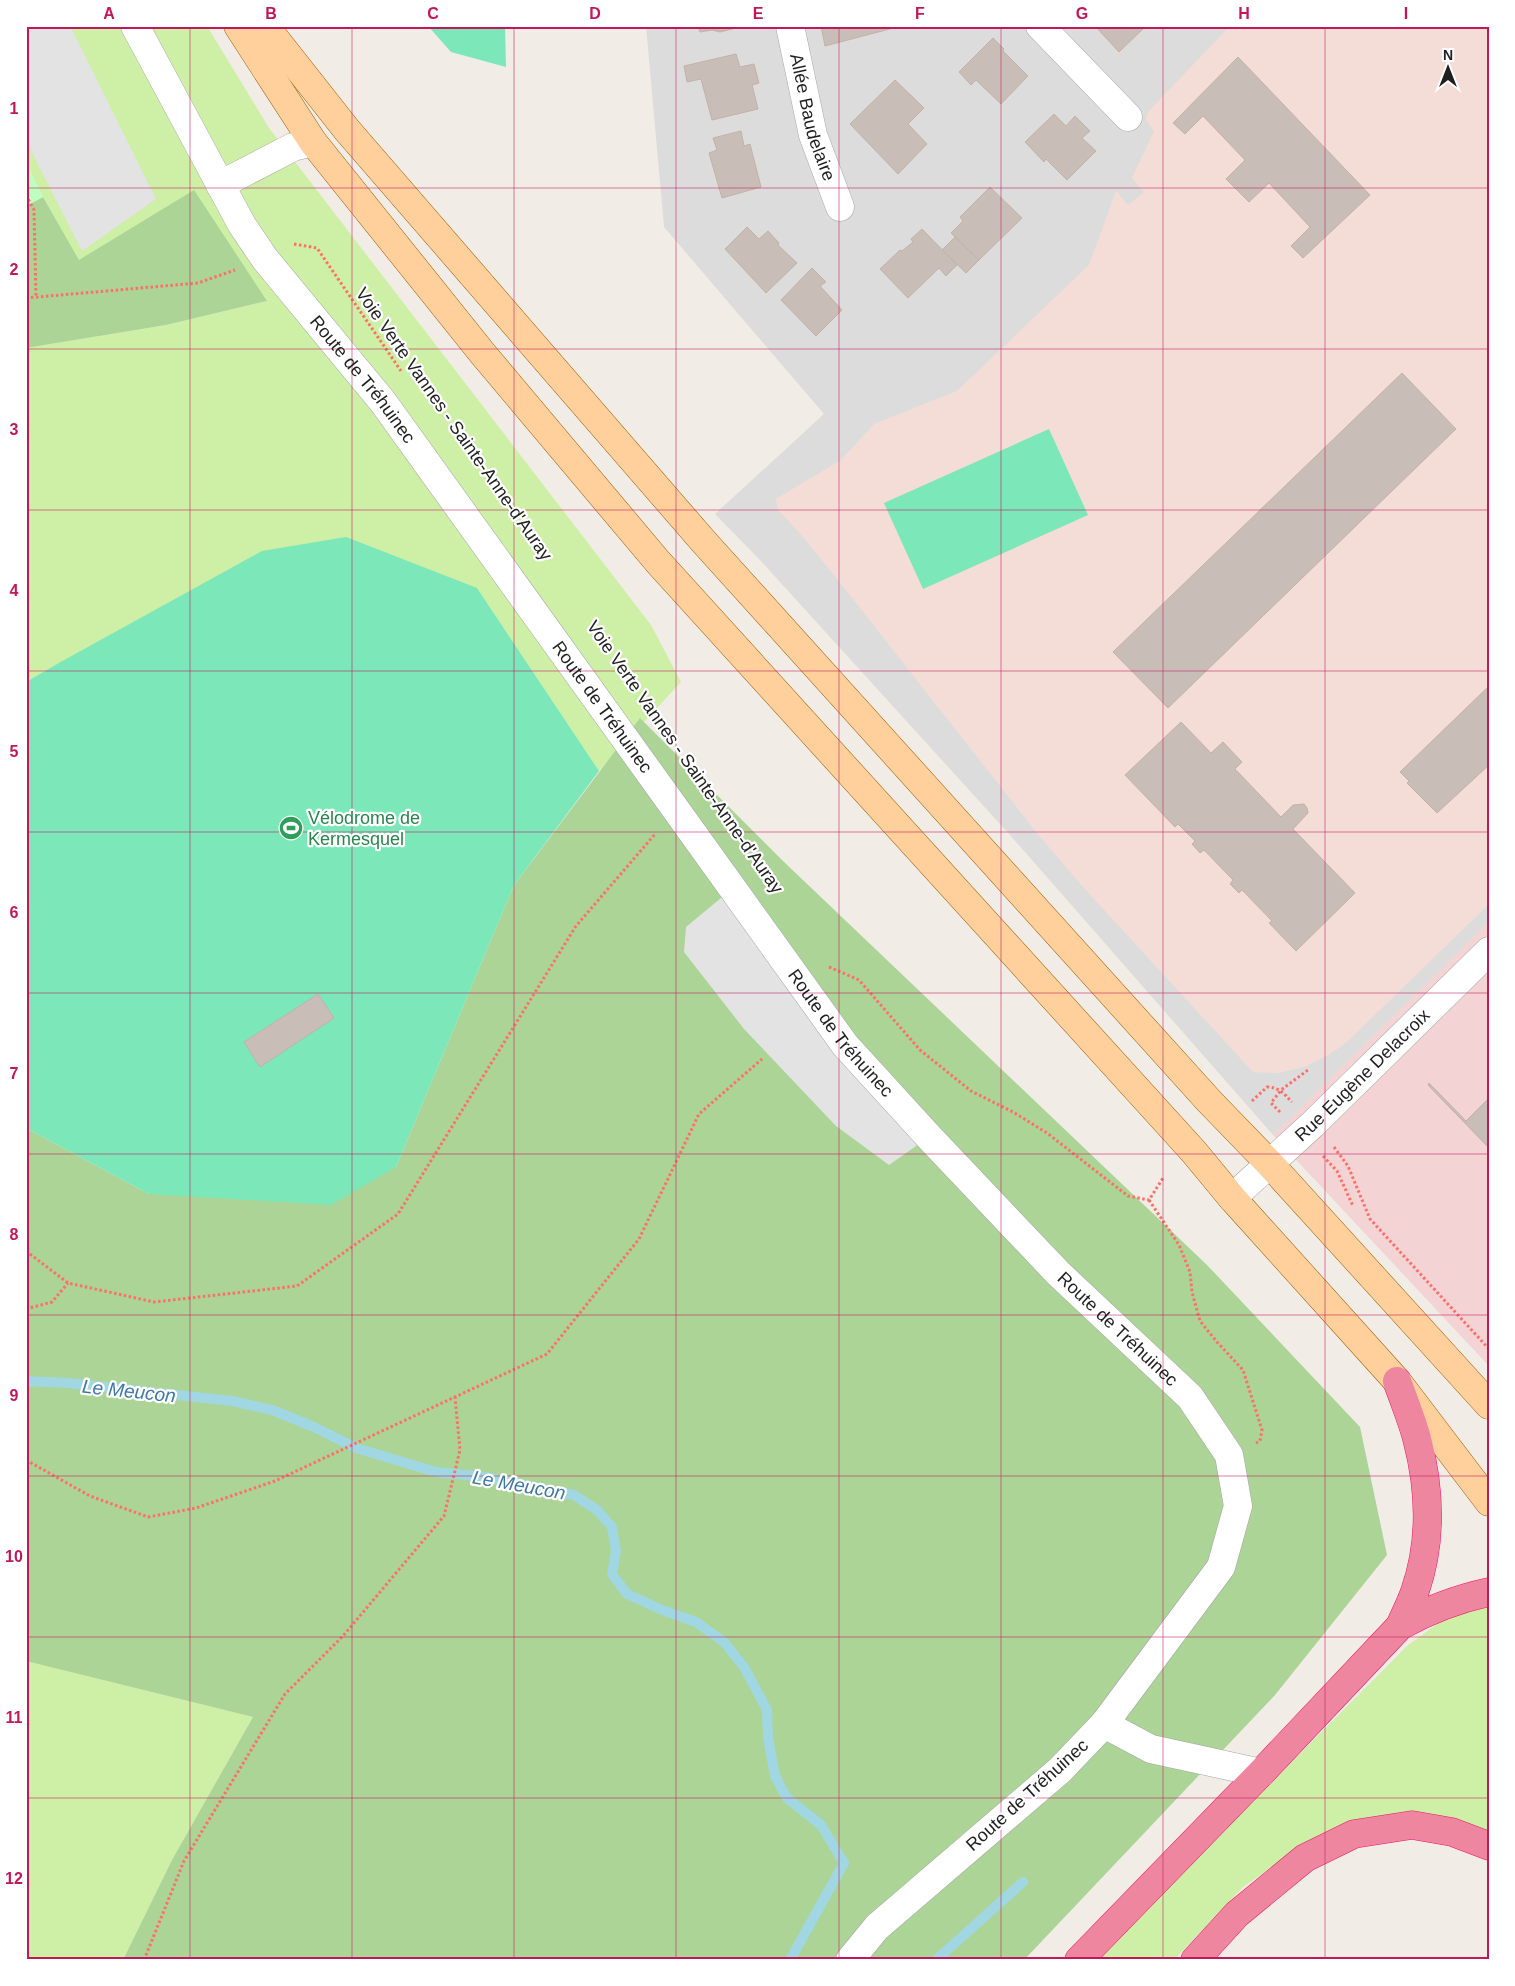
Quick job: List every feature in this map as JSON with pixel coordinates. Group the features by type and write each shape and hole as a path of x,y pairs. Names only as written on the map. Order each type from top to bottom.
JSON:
{"highway":[{"path":"1397,1381 1417,1439 1426,1483 1428,1516 1425,1554 1418,1581 1400,1626"},
{"path":"1079,1960 1261,1773 1400,1626 1421,1614 1454,1601 1489,1592"},
{"path":"1195,1960 1237,1914 1305,1858 1354,1834 1412,1825 1452,1832 1489,1846"}],"main road":[{"path":"238,26 313,142 483,354 658,562 1194,1152 1232,1198 1397,1381 1489,1502"},
{"path":"265,26 347,130 704,542 1209,1101 1269,1163 1489,1405"}],"street":[{"name":"Route de Tréhuinec","path":"135,26 242,225 265,259 383,402 845,1045 1058,1273 1190,1397 1229,1454 1238,1506 1221,1567 1104,1724 1060,1770 877,1927 850,1960"},
{"name":"Allée Baudelaire","path":"790,26 813,135 840,207"},
{"path":"1040,26 1128,117"},
{"path":"220,185 293,147 313,142"},
{"name":"Rue Eugène Delacroix","path":"1232,1198 1301,1134 1489,951"},
{"path":"1104,1724 1152,1749 1261,1773"}],"path":[{"path":"26,195 34,210 36,297"},
{"name":"Voie Verte Vannes - Sainte-Anne-d'Auray","path":"26,298 198,283 265,259 289,243 317,248 402,372"},
{"path":"26,1251 68,1283 154,1302 297,1286 398,1214 576,926 655,834"},
{"path":"823,964 859,980 920,1050 971,1091 1013,1112 1046,1133 1128,1196 1149,1200 1179,1245 1190,1272 1192,1292 1200,1321 1216,1342 1242,1370 1255,1404 1262,1430 1260,1442 1229,1454"},
{"path":"26,1460 90,1496 148,1517 196,1508 275,1481 547,1354 639,1239 698,1114 762,1059"},
{"path":"1308,1070 1281,1090 1271,1103 1337,1171 1356,1213"},
{"path":"1248,1105 1267,1087 1281,1090 1292,1102"},
{"path":"1330,1142 1348,1166 1370,1219 1489,1349"},
{"path":"1149,1200 1163,1178"},
{"path":"26,1309 52,1302 68,1283"},
{"path":"144,1960 184,1861 285,1694 342,1636 444,1516 460,1450 455,1397"}],"shaded area":[{"path":"26,26 70,26 156,199 82,251 26,141"},
{"path":"646,26 1489,26 1489,922 1273,1135 1010,835 759,559 715,514 824,414 664,227"},
{"path":"1230,26 1489,26 1489,904 1347,1042 1330,1054 1304,1067 1278,1073 1253,1072 1083,887 1037,833 842,585 798,531 778,510 776,499 841,460 874,424 957,391 1089,265 1116,191 1128,205 1144,192 1132,178 1154,131 1146,120 1148,112"},
{"path":"733,888 929,1137 889,1165 836,1126 744,1029 684,952 686,927"},
{"path":"1489,922 1489,1366 1273,1135"}],"green space":[{"path":"26,26 207,26 269,128 651,625 681,682 599,771 477,588 57,664 26,682 26,348 166,325 267,301 79,260 26,163"},
{"path":"428,26 505,26 506,67 451,52"},
{"path":"26,163 43,197 26,206"},
{"path":"194,190 267,301 166,325 26,348 26,206 43,197 79,260"},
{"path":"1049,429 1088,515 923,589 884,503"},
{"name":"Vélodrome de Kermesquel","path":"346,537 477,588 599,771 514,885 396,1167 331,1205 149,1194 26,1128 26,682 262,551"},
{"path":"640,718 783,861 1207,1265 1360,1427 1387,1555 1275,1695 1024,1960 123,1960 172,1860 253,1717 26,1661 26,1128 149,1194 396,1167 514,885"},
{"path":"1489,1602 1489,1835 1408,1813 1321,1834 1243,1887 1174,1960 1095,1960 1407,1646 1458,1609"},
{"path":"26,1661 253,1717 172,1860 123,1960 26,1960"}],"building":[{"path":"698,26 740,27 720,32 712,30 700,32"},
{"path":"821,26 897,26 897,27 825,46"},
{"path":"1095,26 1146,26 1119,52"},
{"path":"993,38 1028,76 1001,104 976,80 971,85 959,72"},
{"path":"736,54 740,67 754,64 759,83 752,85 758,109 712,120 701,79 687,82 684,66"},
{"path":"1238,57 1370,195 1303,258 1291,246 1310,227 1269,183 1249,202 1226,179 1245,160 1203,116 1185,134 1173,123"},
{"path":"895,80 924,108 908,124 927,144 898,174 850,124"},
{"path":"1054,114 1066,126 1075,116 1090,131 1082,138 1096,151 1067,180 1046,159 1044,162 1025,142"},
{"path":"741,131 744,146 750,144 761,187 722,198 709,153 717,150 713,138"},
{"path":"990,187 1022,218 979,260 951,233 963,221 960,217"},
{"path":"747,227 759,239 768,231 779,243 778,245 797,263 766,293 725,249"},
{"path":"922,229 957,265 946,276 939,268 908,298 880,269 900,250 902,251 913,242 911,239"},
{"path":"955,237 979,260 966,273 942,250"},
{"path":"812,268 826,282 820,286 842,310 816,336 781,300"},
{"path":"1402,373 1456,429 1168,708 1113,652"},
{"path":"1489,686 1489,765 1437,813 1407,783 1409,781 1400,772"},
{"path":"1181,722 1211,753 1223,742 1242,762 1235,769 1281,817 1293,805 1304,804 1308,813 1293,829 1355,893 1296,951 1269,923 1272,921 1242,890 1239,893 1230,884 1233,880 1204,850 1200,853 1192,844 1195,841 1178,824 1175,827 1125,775"},
{"path":"318,994 334,1018 260,1067 244,1042"},
{"path":"1429,1083 1466,1121 1489,1098 1489,1148 1428,1085"}],"waterway":[{"name":"Le Meucon","path":"26,1381 68,1383 232,1401 272,1410 314,1427 356,1448 436,1472 485,1477 574,1495 597,1510 612,1527 616,1551 612,1574 627,1594 662,1610 696,1622 724,1642 744,1667 767,1710 768,1738 775,1776 787,1798 821,1825 844,1863 790,1960"},
{"name":"Le Meucon","path":"936,1960 1023,1882"}],"place":[{"name":"Vélodrome de Kermesquel","path":"291,828"}]}
